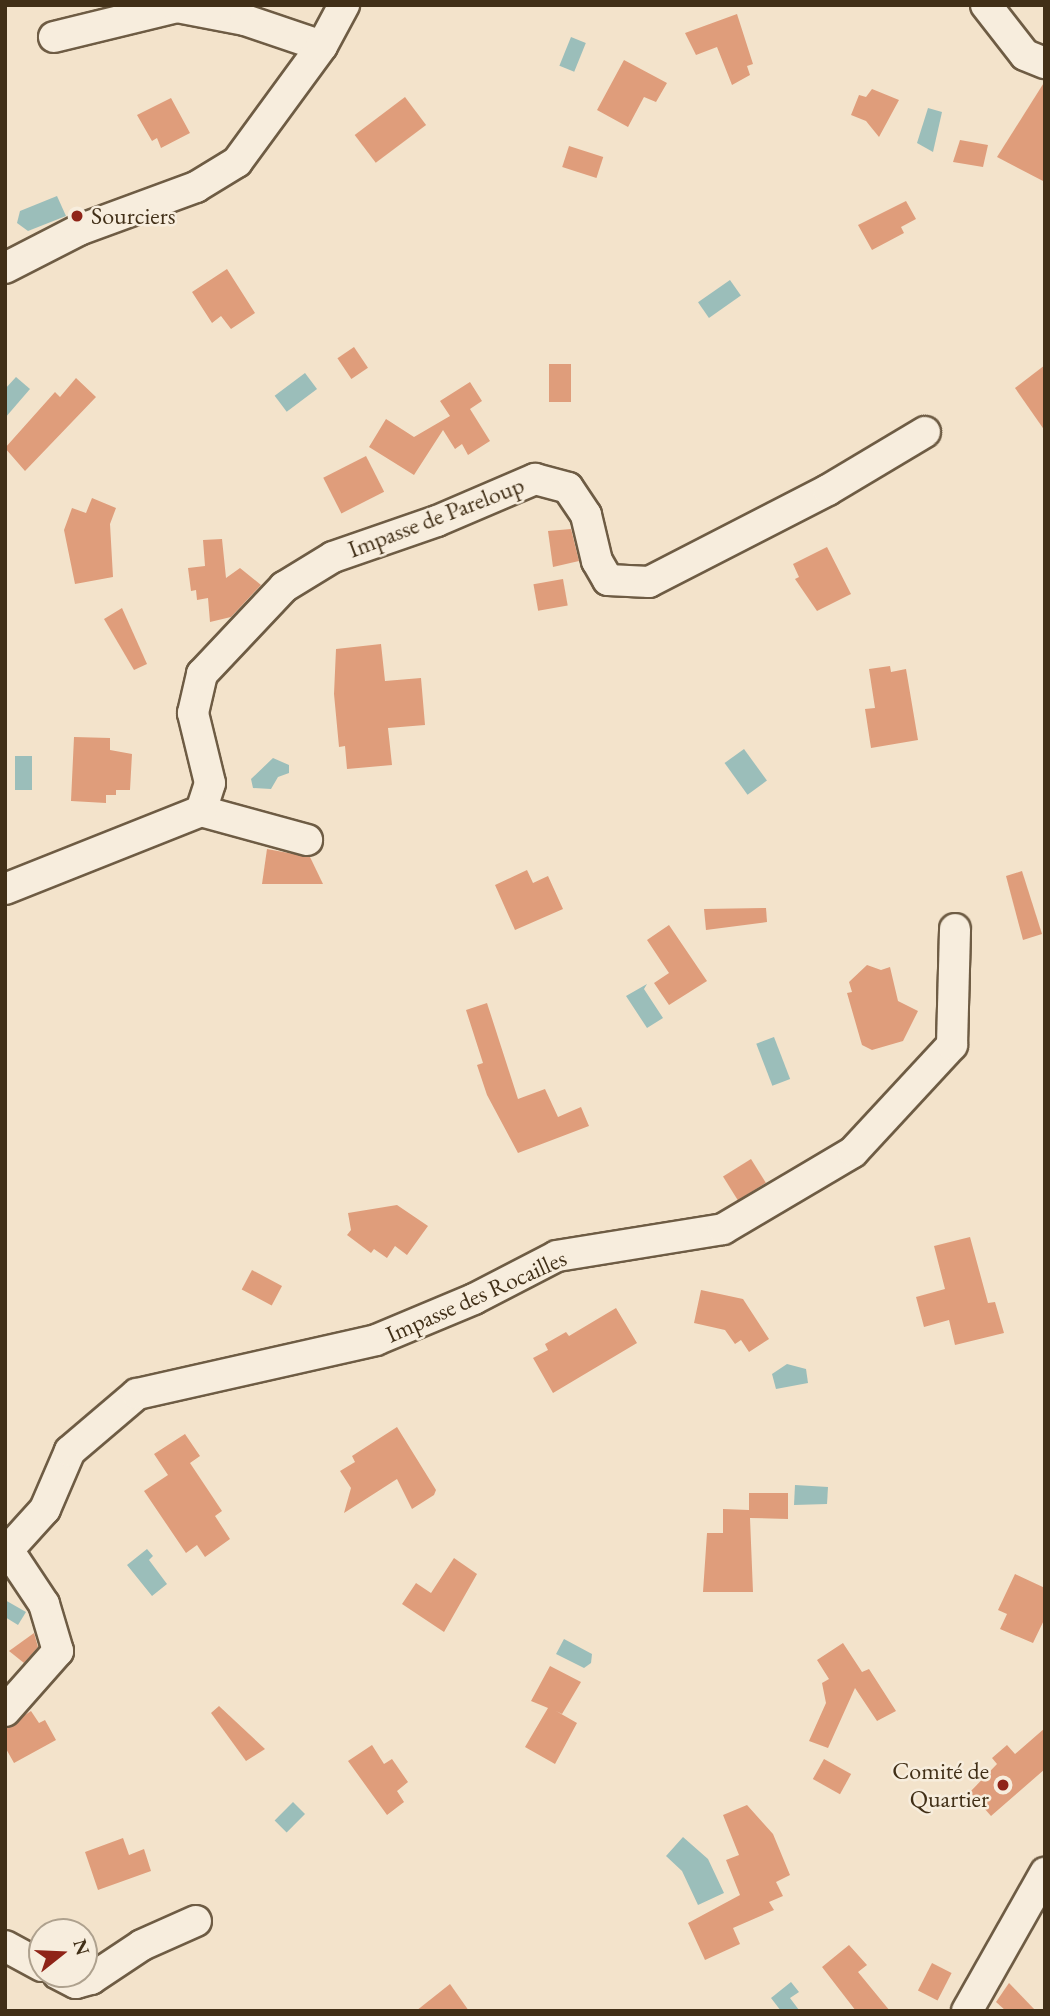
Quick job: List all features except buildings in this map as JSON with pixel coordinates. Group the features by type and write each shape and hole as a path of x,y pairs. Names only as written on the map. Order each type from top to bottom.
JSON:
{"street":[{"path":"5,268 79,230 196,187 237,162 323,46 344,5"},
{"path":"986,5 1025,55 1045,63"},
{"path":"54,37 177,7 245,20 323,46"},
{"name":"Impasse de Pareloup","path":"201,811 211,783 192,713 202,674 284,587 333,556 437,521 535,479 568,488 586,515 597,561 608,580 649,582 828,490 925,432"},
{"path":"5,890 201,811 307,840"},
{"name":"Impasse des Rocailles","path":"5,1711 58,1651 44,1604 8,1550 45,1509 70,1451 137,1394 210,1381 376,1340 474,1299 557,1256 723,1229 853,1152 952,1045 955,929"},
{"path":"967,2011 1045,1873"},
{"path":"98,1975 142,1945 196,1921"},
{"path":"5,1946 28,1958"}],"water":[{"path":"571,37 586,43 574,72 559,66"},
{"path":"928,108 942,112 933,152 917,143"},
{"path":"57,196 66,216 28,231 17,223 20,211"},
{"path":"730,280 741,296 709,318 698,302"},
{"path":"305,373 317,389 287,412 275,396"},
{"path":"16,377 30,389 5,418 5,389"},
{"path":"744,749 767,781 748,795 725,763"},
{"path":"15,756 32,756 32,790 15,790"},
{"path":"273,758 289,765 289,773 278,777 271,789 253,788 251,779"},
{"path":"647,984 644,989 663,1018 647,1028 626,996"},
{"path":"774,1037 790,1079 772,1086 756,1044"},
{"path":"787,1364 806,1369 808,1383 776,1389 772,1374"},
{"path":"795,1485 828,1487 827,1504 794,1505"},
{"path":"147,1549 153,1556 149,1560 167,1584 152,1596 127,1565"},
{"path":"5,1600 26,1612 18,1625 5,1617"},
{"path":"564,1639 592,1654 591,1663 584,1668 556,1654"},
{"path":"293,1802 305,1814 287,1832 275,1820"},
{"path":"683,1837 708,1859 724,1893 698,1905 682,1871 666,1856"},
{"path":"791,1982 799,1992 790,1998 799,2010 781,2011 771,1998"}],"place":[{"name":"Sourciers","path":"77,216"},
{"name":"Comité de Quartier","path":"1003,1785"}]}
